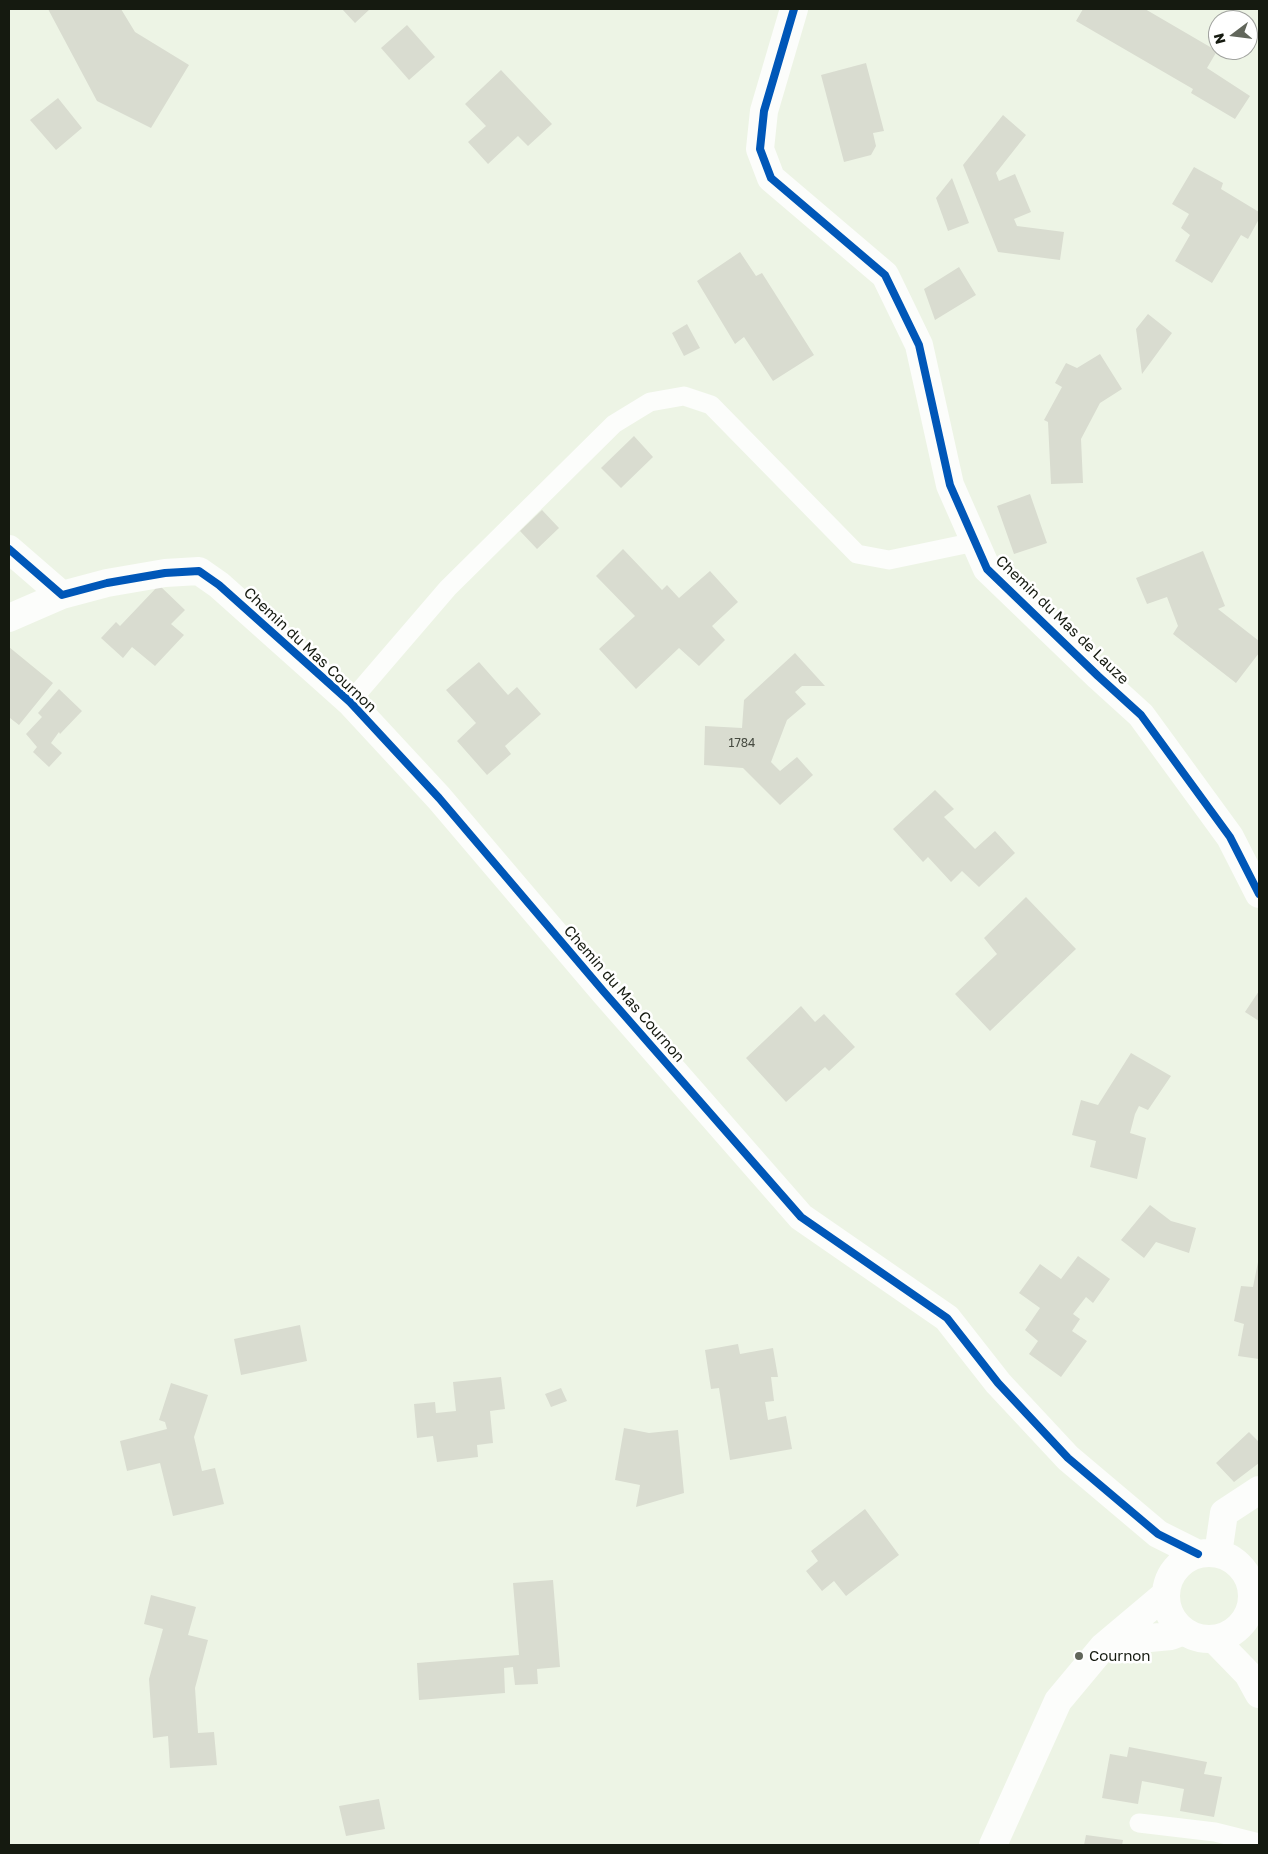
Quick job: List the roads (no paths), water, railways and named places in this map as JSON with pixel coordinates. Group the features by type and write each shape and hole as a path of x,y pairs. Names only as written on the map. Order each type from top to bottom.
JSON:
{"street":[{"name":"Chemin du Mas de Lauze","path":"794,9 764,111 760,149 771,178 885,275 919,345 950,485 987,569 1141,715 1230,836 1259,894"},
{"path":"9,549 62,595"},
{"name":"Chemin du Mas Cournon","path":"9,618 62,595 107,583 165,573 199,571 219,585 350,702 439,798 604,992 801,1217 948,1318 998,1383 1068,1458 1158,1534 1208,1554"},
{"path":"1208,1554 1224,1513 1259,1490"},
{"path":"1158,1534 1168,1586 1168,1608 1174,1621 1184,1631 1203,1639 1226,1636 1237,1629 1252,1611"},
{"path":"993,1845 1058,1701 1103,1647 1168,1586 1177,1567 1187,1559 1208,1554 1231,1559 1254,1579 1252,1594 1253,1684"},
{"path":"1103,1647 1139,1639 1171,1636 1184,1631"},
{"path":"1214,1639 1253,1684"}],"lane":[{"path":"350,702 448,588 614,424 650,402 684,396 711,405 857,554 889,560 975,542"},
{"path":"1139,1823 1215,1832 1259,1843"}],"place":[{"name":"Cournon","path":"1079,1656"}]}
